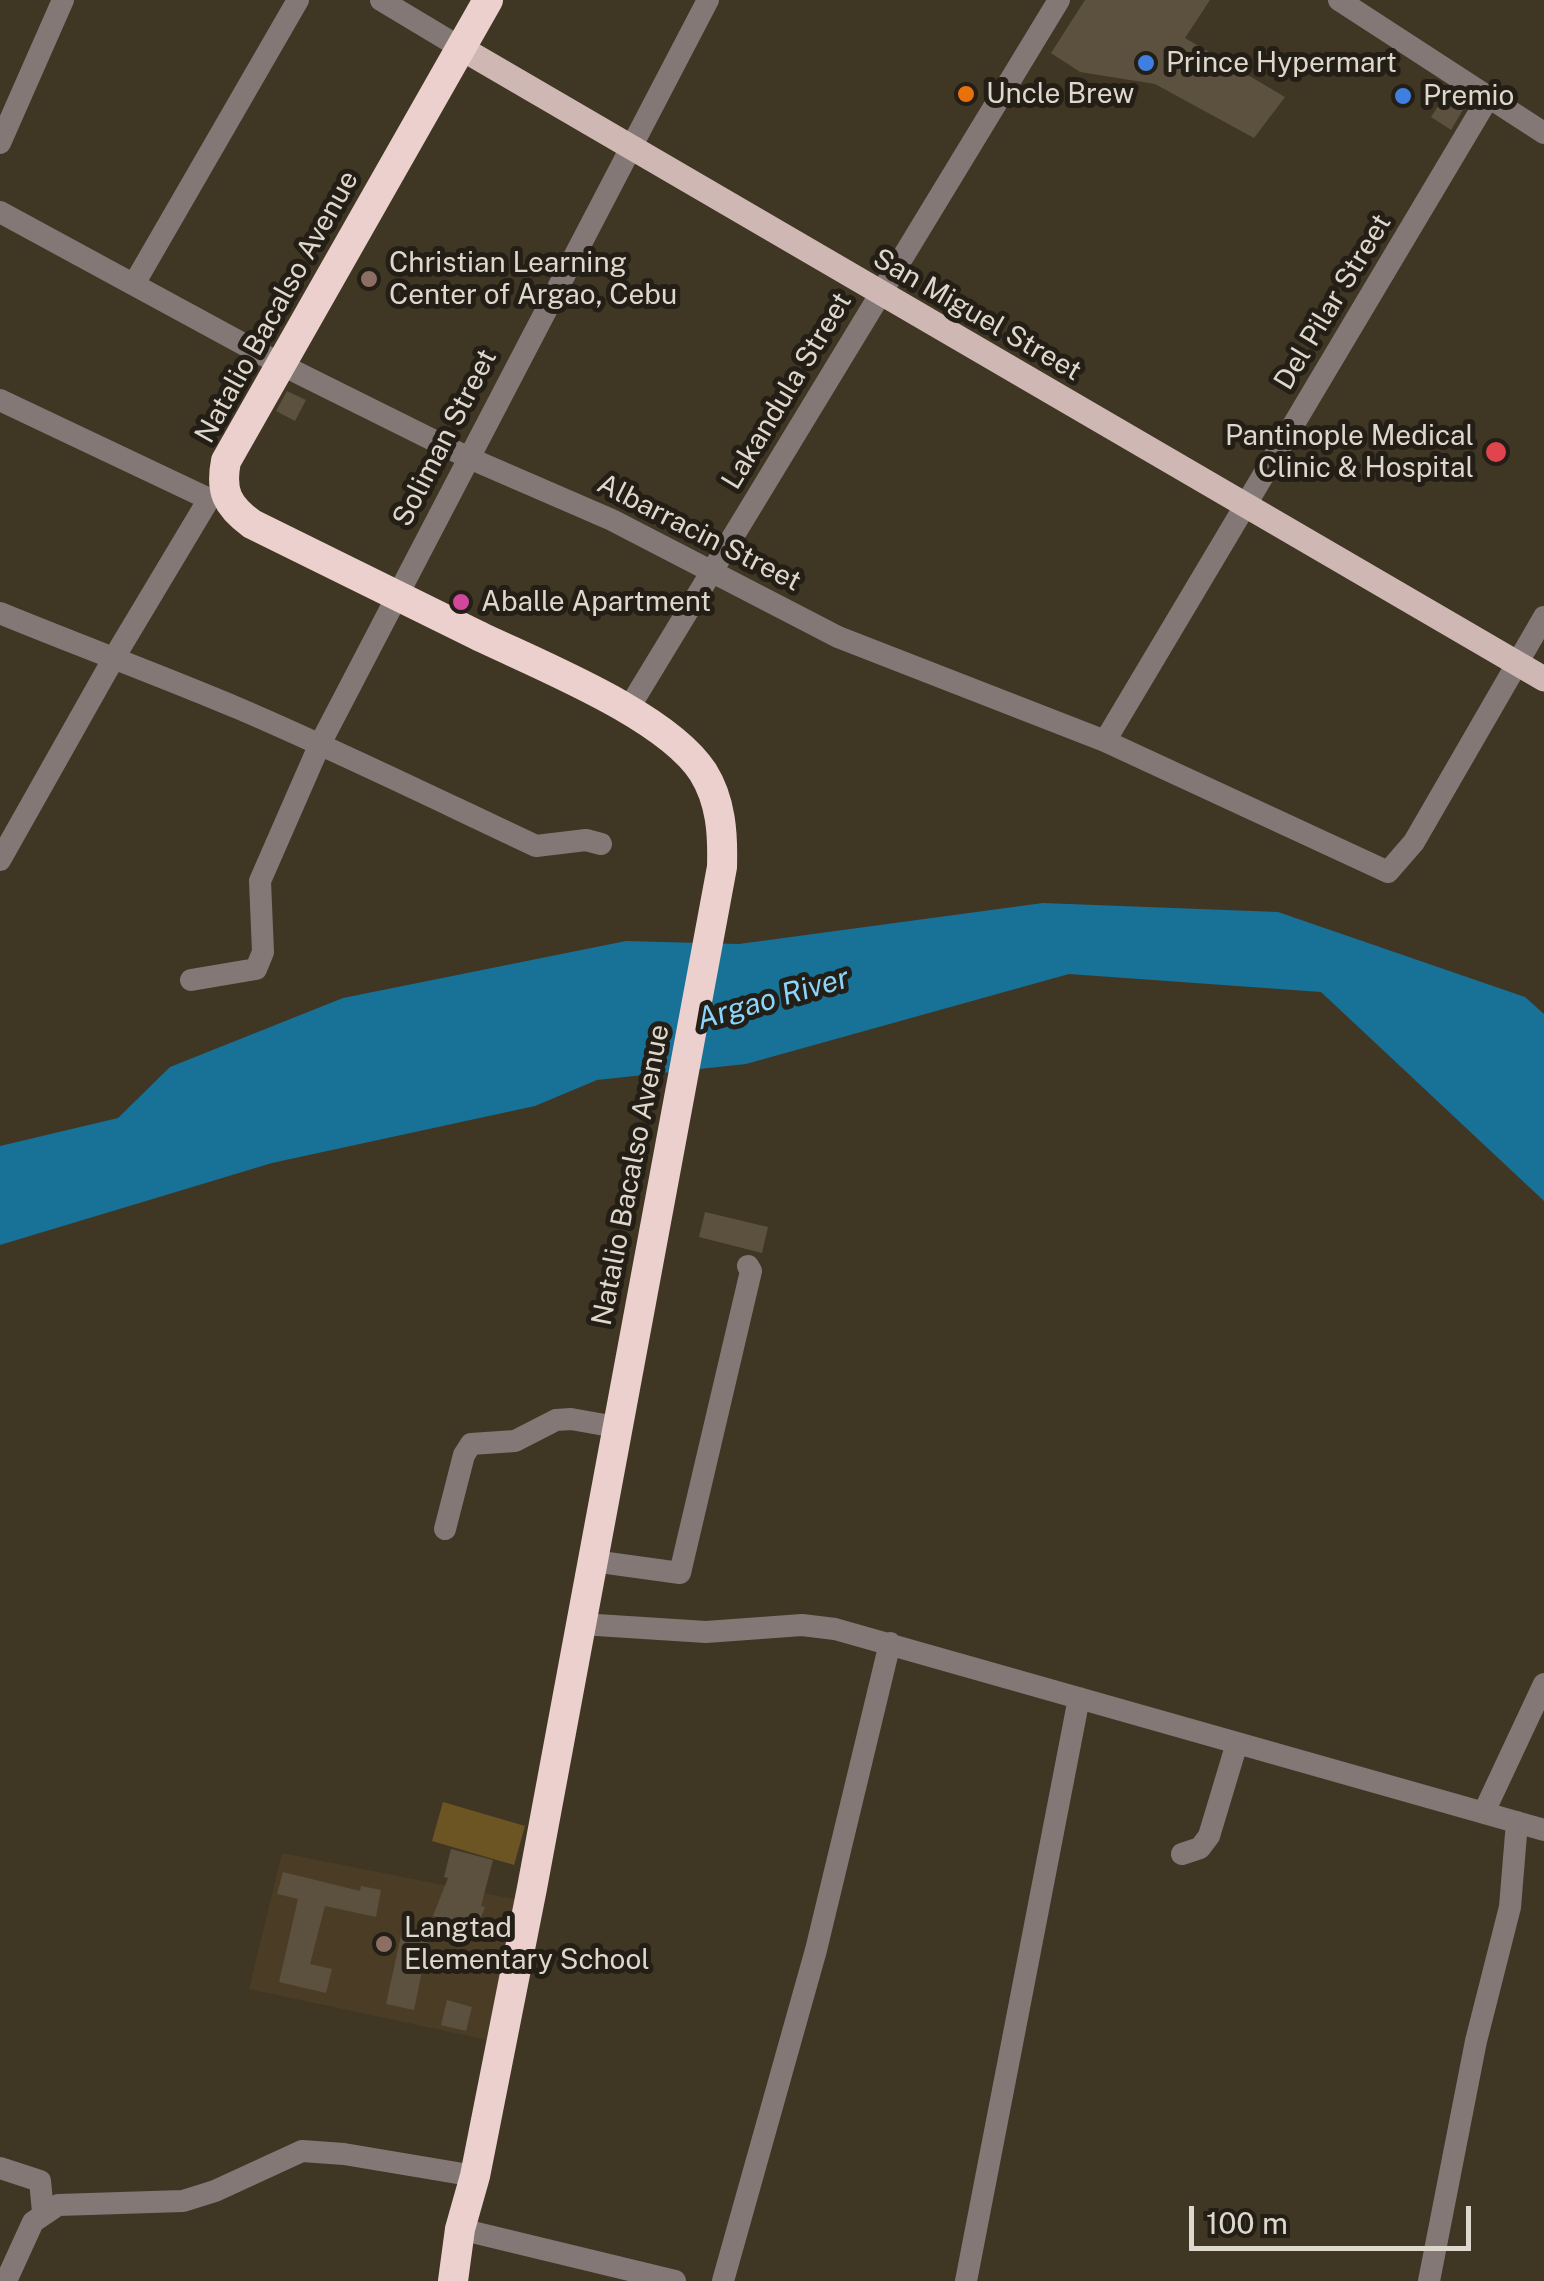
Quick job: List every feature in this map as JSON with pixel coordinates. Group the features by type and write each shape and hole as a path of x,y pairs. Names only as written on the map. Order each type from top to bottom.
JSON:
{"highway":[{"name":"Natalio Bacalso Avenue","path":"452,2281 593,1561 722,867 722,829 715,797 702,770 680,746 627,711 252,524 216,497 226,461 488,0"}],"main road":[{"name":"San Miguel Street","path":"461,48 1544,679"}],"street":[{"path":"0,143 64,0"},
{"path":"134,284 298,0"},
{"name":"San Miguel Street","path":"380,0 461,48"},
{"name":"Soliman Street","path":"191,980 256,968 263,952 260,881 319,746 708,0"},
{"name":"Lakandula Street","path":"627,711 1060,0"},
{"path":"1339,0 1544,133"},
{"name":"Del Pilar Street","path":"1105,742 1488,98"},
{"name":"Albarracin Street","path":"0,212 280,364 469,458 612,520 838,637 1105,742 1388,872 1414,842 1516,662"},
{"path":"0,400 216,497 115,656 3,847"},
{"path":"0,613 90,650 115,656 536,846 586,840 601,844"},
{"path":"1516,662 1544,617"},
{"path":"593,1561 680,1574 752,1272 748,1266"},
{"path":"445,1529 464,1455 471,1444 515,1441 556,1420 616,1427"},
{"path":"581,1624 706,1632 802,1625 835,1629 1544,1830"},
{"path":"723,2281 816,1950 890,1643"},
{"path":"1484,1812 1544,1684"},
{"path":"966,2281 1079,1698"},
{"path":"1182,1854 1200,1848 1209,1836 1236,1743"},
{"path":"1429,2281 1476,2041 1510,1906 1518,1822"},
{"path":"6,2281 32,2222 58,2205 183,2201 215,2192 302,2151 344,2154 475,2176"},
{"path":"0,2168 40,2181 43,2212"},
{"path":"460,2229 675,2281"}],"shaded area":[{"path":"443,1802 525,1826 514,1865 432,1841"},
{"name":"Langtad Elementary School","path":"282,1853 519,1900 488,2040 249,1989"}],"water":[{"name":"Argao River","path":"1043,903 1278,912 1525,997 1544,1014 1544,1201 1321,992 1069,974 746,1064 597,1080 535,1106 272,1163 0,1245 0,1146 118,1118 170,1067 343,998 626,941 739,944"}],"building":[{"name":"Prince Hypermart","path":"1085,0 1210,0 1185,38 1285,97 1254,138 1155,84 1080,72 1051,53"},
{"path":"1445,96 1464,108 1451,130 1431,117"},
{"path":"287,391 306,400 295,421 276,411"},
{"path":"705,1212 768,1227 762,1253 699,1237"},
{"path":"451,1849 493,1860 481,1906 485,1907 475,1932 433,1916 448,1878 444,1877"},
{"path":"283,1872 360,1891 361,1886 381,1890 376,1917 325,1906 310,1964 332,1969 326,1993 279,1982 298,1899 277,1894"},
{"path":"402,1931 429,1937 414,2010 386,2004"},
{"path":"447,2000 472,2007 466,2031 441,2025"}],"place":[{"name":"Prince Hypermart","path":"1146,63"},
{"name":"Uncle Brew","path":"966,94"},
{"name":"Premio","path":"1403,96"},
{"name":"Christian Learning Center of Argao, Cebu","path":"369,279"},
{"name":"Pantinople Medical Clinic & Hospital","path":"1496,452"},
{"name":"Aballe Apartment","path":"461,602"},
{"name":"Langtad Elementary School","path":"384,1944"}]}
